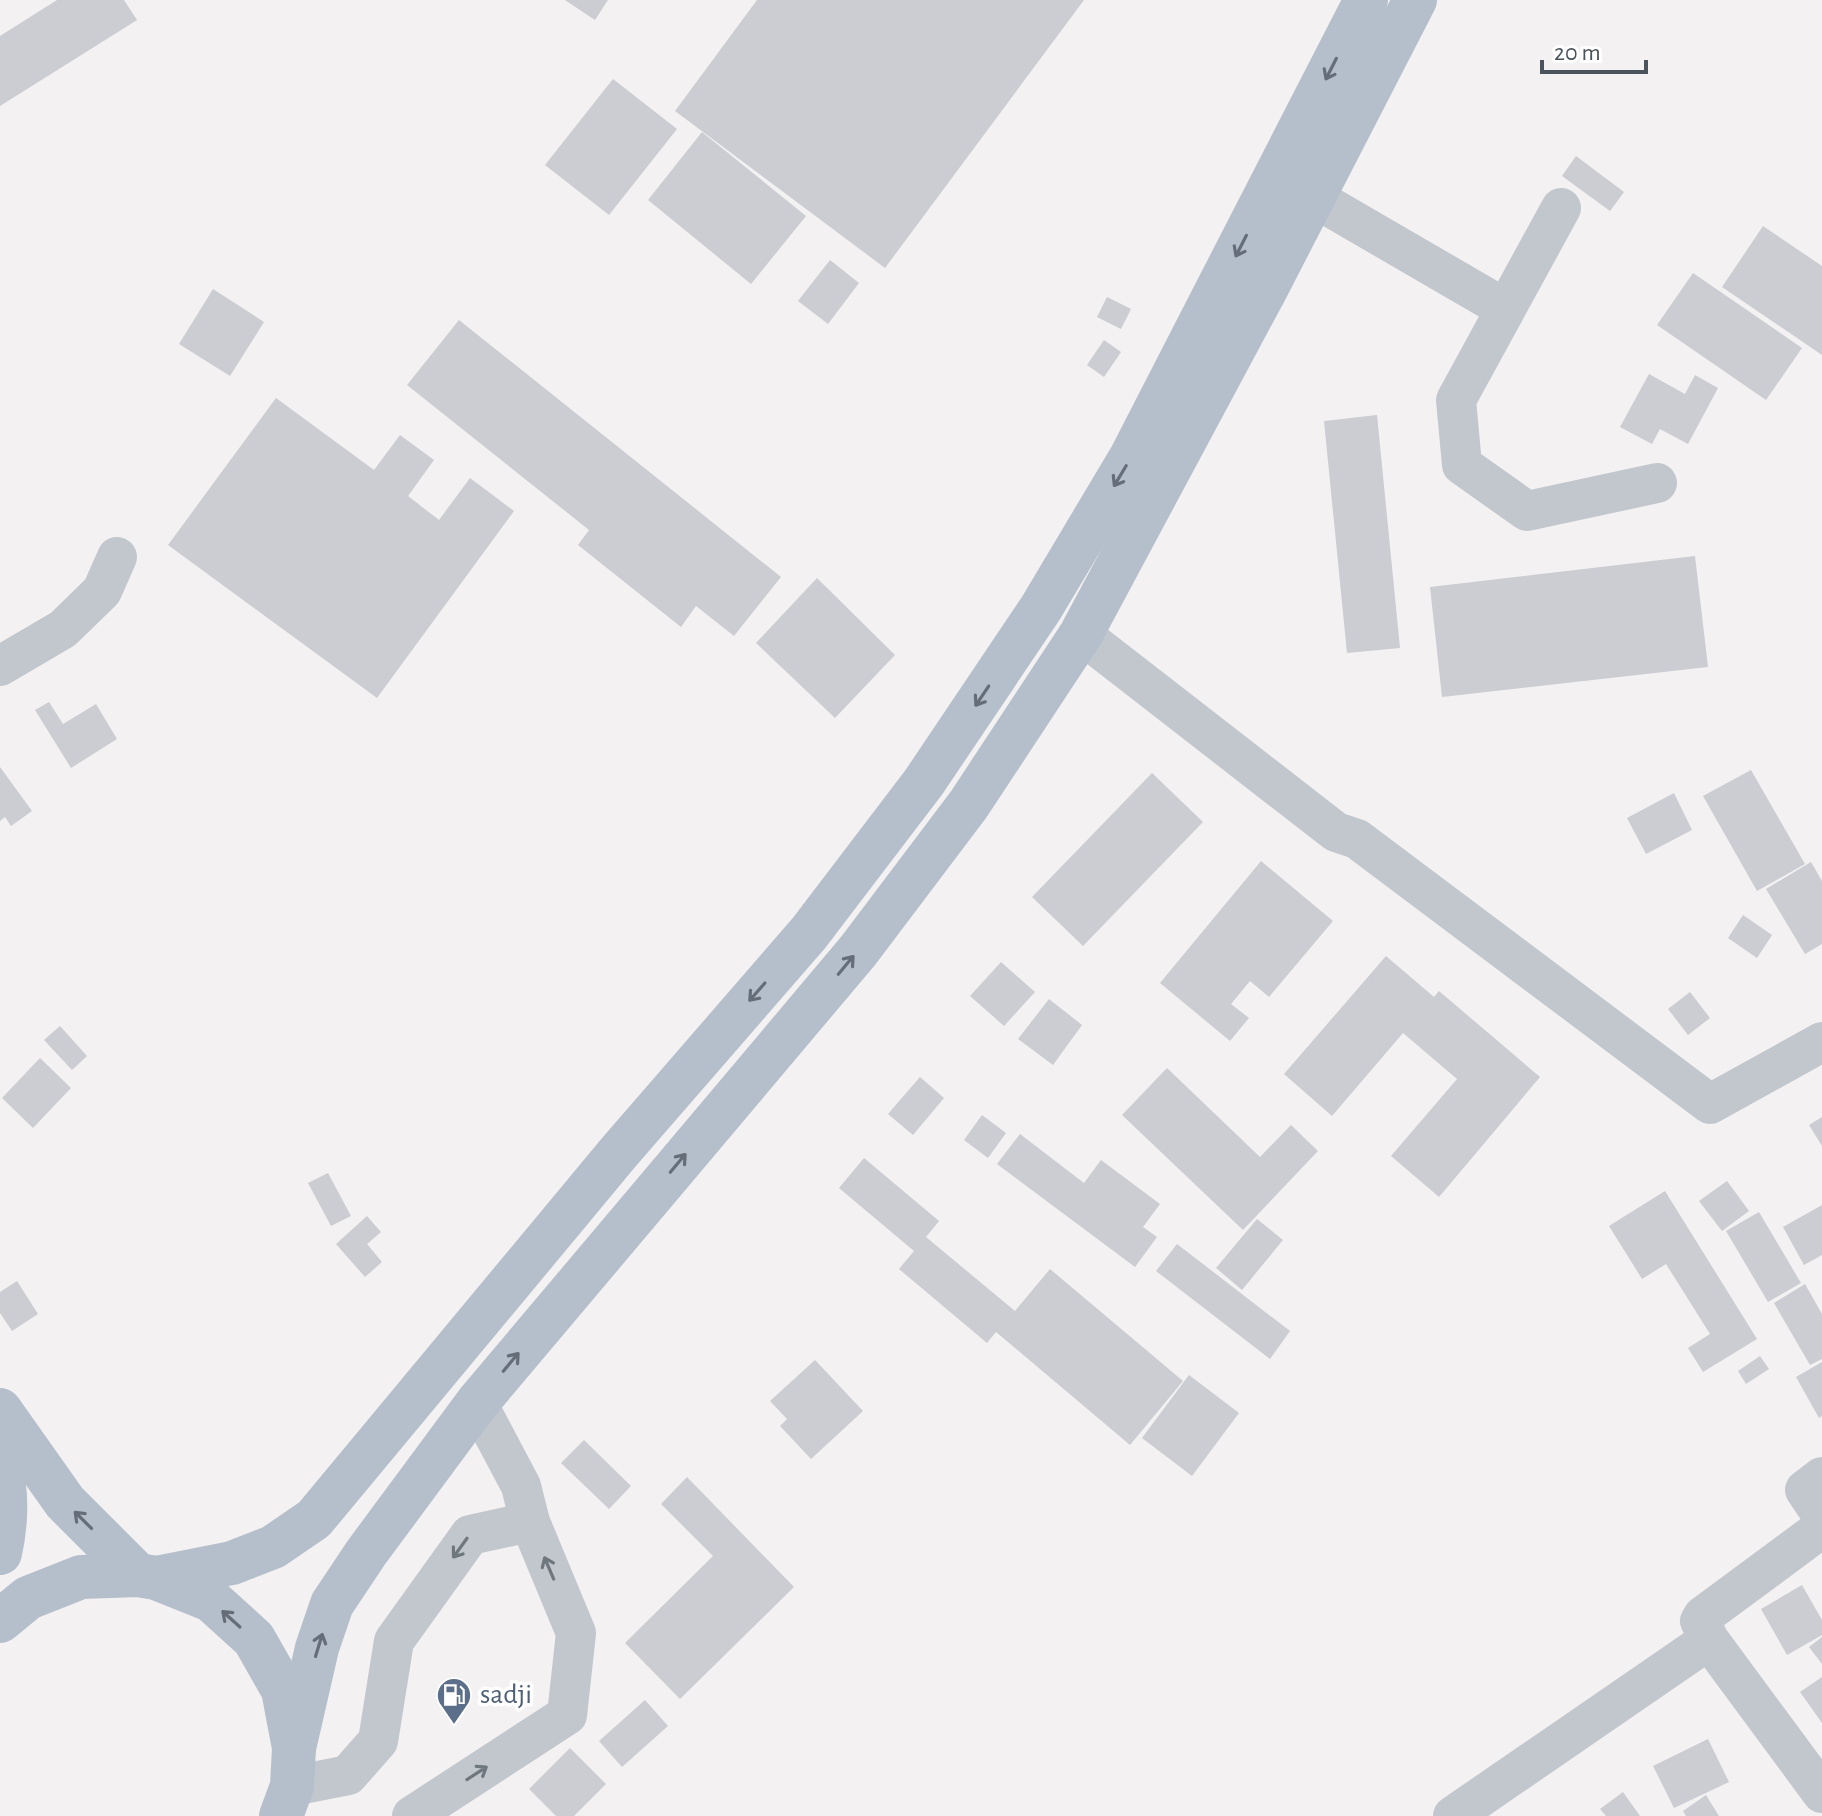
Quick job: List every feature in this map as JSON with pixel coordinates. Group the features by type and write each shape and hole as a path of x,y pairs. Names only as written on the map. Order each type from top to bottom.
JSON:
{"main road":[{"path":"0,1621 28,1598 81,1577 147,1577 232,1563 273,1547 314,1519 619,1152 809,933 924,782 1041,608 1131,457 1366,0"},
{"path":"291,1792 317,1648 332,1604 477,1403 858,951 969,804 1081,634 1164,482 1415,0"},
{"path":"1276,176 1313,197"},
{"path":"0,1410 65,1502 147,1577 211,1600 254,1639 283,1690 291,1792"},
{"path":"0,1467 4,1534 0,1553"}],"street":[{"path":"1313,197 1504,308"},
{"path":"1561,208 1456,400 1462,465 1527,511 1657,483"},
{"path":"0,666 63,629 102,591 117,557"},
{"path":"1081,634 1336,832 1357,839 1710,1104 1822,1042"},
{"path":"412,1816 567,1715 576,1633 530,1522 521,1486 477,1403"},
{"path":"1822,1477 1805,1490 1822,1515"},
{"path":"291,1792 348,1775 378,1741 394,1641 470,1535 530,1522"},
{"path":"1822,1528 1700,1621 1709,1640 1822,1793"},
{"path":"1453,1816 1709,1640"}],"building":[{"path":"57,0 124,0 137,20 0,106 0,36"},
{"path":"565,0 608,0 595,20"},
{"path":"757,0 1084,0 885,268 675,111"},
{"path":"613,79 677,129 609,215 545,165"},
{"path":"702,132 806,216 751,284 648,200"},
{"path":"1576,156 1624,192 1610,211 1562,176"},
{"path":"1763,226 1822,266 1822,355 1722,287"},
{"path":"830,260 859,283 828,324 798,301"},
{"path":"1693,273 1802,348 1766,400 1657,325"},
{"path":"213,289 264,322 230,376 179,344"},
{"path":"1107,297 1131,309 1121,329 1097,317"},
{"path":"459,320 781,577 734,636 696,606 681,627 578,545 589,530 407,385"},
{"path":"1104,340 1121,352 1104,377 1087,365"},
{"path":"1649,374 1685,394 1695,375 1718,388 1688,444 1660,429 1652,444 1620,427"},
{"path":"276,398 374,470 400,435 434,460 408,496 439,520 470,478 514,511 377,698 168,545"},
{"path":"1377,415 1400,648 1347,653 1324,421"},
{"path":"1695,556 1708,667 1442,697 1430,587"},
{"path":"817,578 895,655 835,718 756,643"},
{"path":"49,702 63,724 96,704 117,739 71,768 35,710"},
{"path":"0,767 32,811 11,826 5,817 0,821"},
{"path":"1751,770 1805,864 1757,891 1703,796"},
{"path":"1152,773 1203,822 1083,946 1032,897"},
{"path":"1674,793 1692,830 1646,854 1627,818"},
{"path":"1261,861 1333,921 1269,997 1250,981 1231,1004 1249,1018 1230,1041 1160,983"},
{"path":"1811,862 1822,881 1822,944 1805,954 1766,889"},
{"path":"1743,915 1772,935 1757,958 1728,938"},
{"path":"1386,956 1434,997 1439,991 1540,1077 1439,1197 1391,1156 1457,1079 1403,1033 1332,1116 1284,1074"},
{"path":"1001,962 1035,992 1004,1026 970,996"},
{"path":"1690,992 1710,1018 1688,1035 1668,1009"},
{"path":"1049,999 1082,1025 1053,1065 1018,1039"},
{"path":"60,1026 87,1056 72,1070 44,1040"},
{"path":"40,1058 71,1088 33,1128 2,1098"},
{"path":"1167,1068 1260,1157 1291,1125 1318,1151 1243,1230 1122,1115"},
{"path":"920,1077 944,1098 913,1135 888,1114"},
{"path":"982,1115 1006,1133 988,1158 964,1140"},
{"path":"1822,1117 1822,1146 1809,1125"},
{"path":"1020,1134 1084,1183 1101,1160 1160,1204 1143,1227 1157,1237 1135,1267 997,1164"},
{"path":"864,1158 939,1221 926,1237 1015,1311 1050,1269 1183,1381 1130,1445 996,1332 987,1343 899,1269 914,1251 839,1188"},
{"path":"328,1173 351,1216 331,1226 308,1183"},
{"path":"1727,1181 1749,1211 1722,1231 1699,1201"},
{"path":"1665,1191 1757,1339 1703,1372 1688,1348 1710,1334 1666,1264 1642,1279 1609,1226"},
{"path":"1822,1205 1822,1255 1804,1265 1783,1227"},
{"path":"1759,1212 1801,1283 1768,1302 1726,1231"},
{"path":"367,1216 381,1232 367,1244 382,1262 365,1277 336,1244"},
{"path":"1257,1219 1283,1240 1242,1290 1216,1268"},
{"path":"1177,1244 1290,1331 1270,1359 1156,1271"},
{"path":"17,1281 38,1314 12,1331 0,1313 0,1292"},
{"path":"1805,1284 1822,1314 1822,1359 1810,1365 1774,1303"},
{"path":"1760,1356 1769,1369 1746,1384 1738,1371"},
{"path":"815,1360 863,1411 811,1459 780,1426 787,1419 770,1401"},
{"path":"1822,1362 1822,1416 1819,1418 1796,1377"},
{"path":"1189,1375 1239,1413 1192,1476 1142,1438"},
{"path":"584,1440 631,1486 609,1509 561,1463"},
{"path":"687,1477 794,1587 680,1699 625,1643 713,1556 661,1504"},
{"path":"1802,1585 1822,1620 1822,1635 1787,1655 1761,1609"},
{"path":"1822,1637 1822,1664 1809,1647"},
{"path":"1822,1677 1822,1723 1800,1692"},
{"path":"645,1700 668,1726 622,1767 599,1741"},
{"path":"1708,1739 1729,1782 1674,1808 1653,1766"},
{"path":"570,1748 606,1784 574,1816 556,1816 529,1789"},
{"path":"1623,1792 1640,1816 1606,1816 1600,1809"},
{"path":"1706,1795 1719,1816 1686,1816 1683,1811"}],"place":[{"name":"sadji","path":"454,1726"}]}
